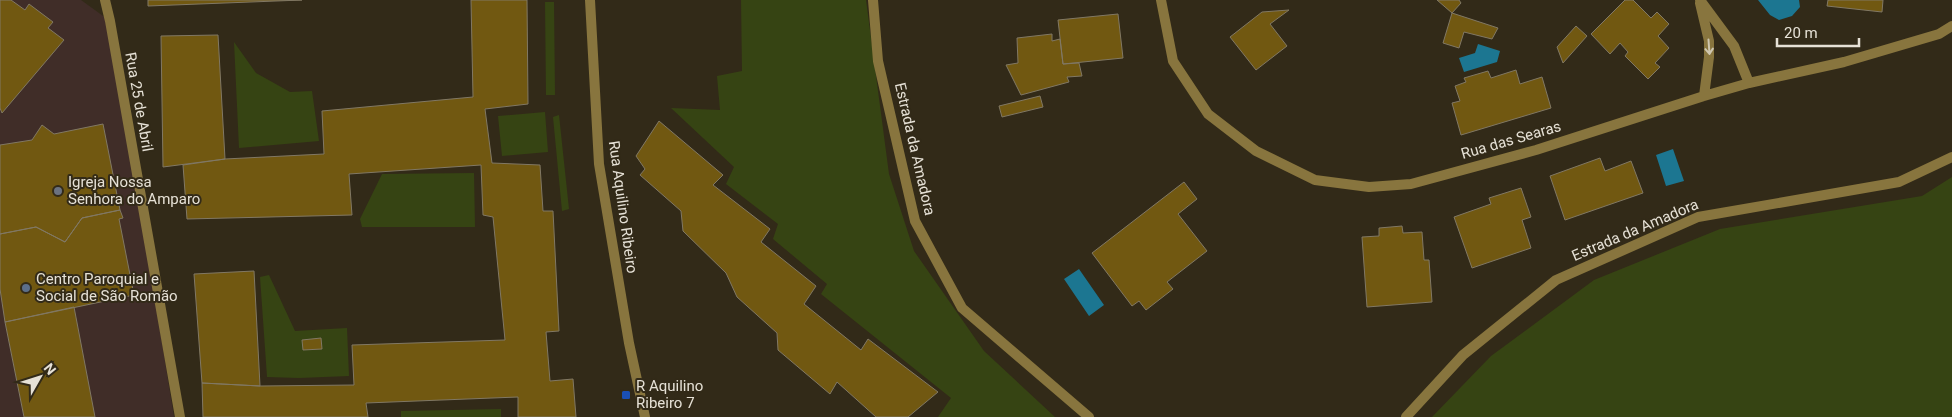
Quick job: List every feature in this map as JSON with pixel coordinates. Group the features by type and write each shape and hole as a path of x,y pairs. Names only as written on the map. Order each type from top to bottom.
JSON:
{"street":[{"name":"Rua Aquilino Ribeiro","path":"590,0 599,164 629,343 645,417"},
{"name":"Estrada da Amadora","path":"873,0 878,61 915,221 962,308 1089,417"},
{"name":"Rua das Searas","path":"1161,0 1173,61 1208,114 1256,151 1315,180 1368,187 1411,184 1536,150 1749,83 1844,62 1939,34 1952,26"},
{"path":"1700,0 1709,41 1710,57 1704,96"},
{"path":"1700,0 1734,46 1749,83"},
{"name":"Rua 25 de Abril","path":"104,1 110,21 180,417"},
{"name":"Estrada da Amadora","path":"1406,417 1463,355 1556,280 1698,217 1899,182 1952,156"}],"shaded area":[{"path":"0,0 81,0 110,21 174,417 0,417"}],"green space":[{"path":"741,0 866,0 889,174 914,251 984,351 1055,417 938,417 951,398 821,294 827,284 773,239 778,224 726,184 734,167 671,108 720,110 717,76 742,71"},
{"path":"545,2 554,2 555,95 546,95"},
{"path":"234,42 256,73 290,92 312,91 319,141 239,148"},
{"path":"545,112 548,152 502,156 498,116"},
{"path":"559,115 569,209 562,211 553,117"},
{"path":"474,173 475,227 362,227 360,219 382,174"},
{"path":"1952,177 1952,417 1432,417 1491,356 1594,280 1720,229 1922,196"},
{"path":"269,275 295,331 347,328 349,376 267,377 260,277"},
{"path":"501,409 501,417 401,417 401,411"}],"water":[{"path":"1758,0 1799,0 1800,7 1792,16 1779,20 1770,15"},
{"path":"1478,44 1500,51 1497,62 1464,72 1459,58 1475,53"},
{"path":"1673,149 1684,181 1666,186 1656,155"},
{"path":"1079,269 1104,305 1089,316 1064,279"}],"building":[{"path":"0,0 11,0 25,10 29,4 53,22 48,28 64,40 2,113 0,108"},
{"path":"148,0 302,0 148,6"},
{"path":"471,0 527,0 528,104 485,109 492,163 540,165 543,211 553,211 559,331 546,332 550,381 573,379 576,417 518,417 518,397 366,403 368,417 203,417 202,383 260,386 354,385 352,345 505,340 493,217 483,215 481,165 349,174 352,215 187,219 183,165 225,159 324,154 322,111 473,97"},
{"path":"1437,0 1459,0 1461,3 1452,13"},
{"path":"1625,0 1633,0 1651,18 1657,12 1669,24 1658,36 1669,48 1655,63 1660,67 1648,79 1625,56 1628,52 1620,43 1610,54 1591,34"},
{"path":"1828,0 1883,0 1882,12 1827,6"},
{"path":"1289,10 1270,24 1287,46 1256,70 1230,37 1262,12"},
{"path":"1452,13 1498,28 1492,39 1464,32 1459,48 1443,43"},
{"path":"1118,14 1123,58 1063,64 1058,20"},
{"path":"1576,26 1587,36 1563,63 1557,47"},
{"path":"1052,34 1052,41 1060,39 1063,64 1079,63 1082,76 1067,77 1069,82 1021,95 1006,65 1018,63 1017,38"},
{"path":"218,35 225,159 163,167 161,36"},
{"path":"1516,70 1520,84 1542,77 1551,108 1461,135 1452,103 1460,101 1455,86 1466,82 1464,78 1488,71 1491,78"},
{"path":"1040,96 1043,107 1002,117 999,106"},
{"path":"659,121 723,175 713,185 770,229 761,242 816,286 804,304 861,350 868,339 938,392 908,417 876,417 837,382 830,394 778,350 777,333 737,297 726,273 683,231 681,211 640,175 645,169 636,156"},
{"name":"Igreja Nossa Senhora do Amparo","path":"103,124 120,210 82,218 65,242 36,227 0,234 0,145 32,140 42,125 54,134"},
{"path":"1600,158 1605,171 1631,161 1643,193 1565,220 1550,176"},
{"path":"1184,182 1197,199 1178,214 1207,251 1167,282 1173,289 1146,310 1139,301 1132,306 1092,253"},
{"path":"1521,188 1531,217 1522,220 1531,248 1472,268 1454,217 1491,204 1489,198"},
{"path":"120,210 123,218 119,219 134,295 5,322 0,289 0,234 36,227 65,242 82,218"},
{"path":"1402,226 1403,233 1422,232 1424,260 1429,260 1432,302 1367,307 1362,237 1379,236 1379,228"},
{"path":"254,271 260,386 202,383 194,274"},
{"path":"74,307 95,417 24,417 5,322"},
{"path":"321,338 322,349 303,350 302,340"}],"place":[{"name":"Igreja Nossa Senhora do Amparo","path":"58,191"},
{"name":"Centro Paroquial e Social de São Romão","path":"26,288"},
{"name":"R Aquilino Ribeiro 7","path":"626,395"}]}
